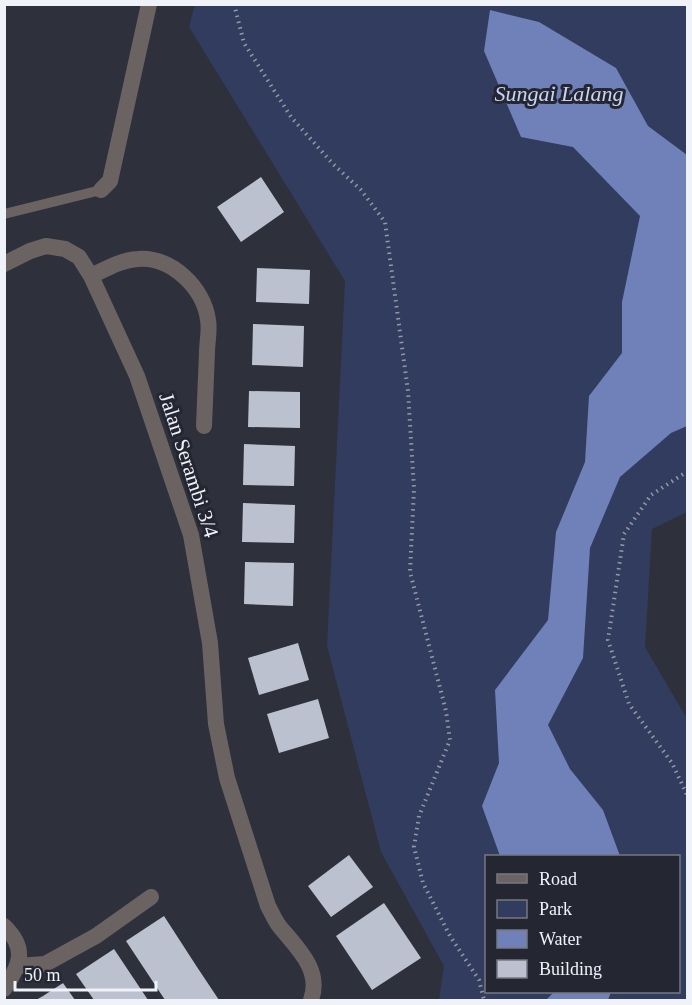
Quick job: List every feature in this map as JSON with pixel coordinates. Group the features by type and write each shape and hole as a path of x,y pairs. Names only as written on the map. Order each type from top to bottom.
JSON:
{"street":[{"path":"101,190 110,181 150,4"},
{"path":"4,264 46,246 65,249 79,257 91,276"},
{"name":"Jalan Serambi 3/4","path":"204,426 208,320 203,301 190,282 158,261 139,258 122,262 91,276 137,376 191,535 210,643 216,724 227,778 268,906 278,925 299,949 313,973 315,990 311,1000"},
{"path":"18,966 45,964 96,936 151,897"},
{"path":"4,926 15,936 20,951 18,966 4,989"}],"lane":[{"path":"4,214 101,190"}],"path":[{"path":"234,4 244,43 291,117 333,164 361,190 385,222 408,391 414,489 410,572 446,711 450,740 419,816 414,847 423,883 450,936 479,980 484,1000"},
{"path":"687,471 651,495 624,534 608,640 629,704 672,763 687,797"}],"green space":[{"path":"195,4 687,5 687,512 652,529 645,647 687,719 687,1000 439,1000 444,966 381,852 327,646 345,281 189,27"}],"water":[{"name":"Sungai Lalang","path":"490,10 539,22 616,68 648,126 687,155 687,426 671,433 620,477 590,548 583,658 548,725 570,769 603,810 620,855 500,855 482,806 499,763 495,690 548,620 556,532 585,462 589,396 622,353 622,302 640,216 573,147 521,137 484,51"},
{"path":"553,993 611,993 608,1000 546,1000"}],"building":[{"path":"261,177 284,212 241,242 217,207"},
{"path":"257,268 310,270 309,304 256,302"},
{"path":"253,324 304,326 303,367 252,365"},
{"path":"249,391 300,392 300,428 248,427"},
{"path":"244,444 295,446 294,486 243,485"},
{"path":"243,503 295,505 294,543 242,542"},
{"path":"245,562 294,563 293,606 244,604"},
{"path":"298,643 309,680 259,695 248,658"},
{"path":"318,699 329,738 279,753 267,714"},
{"path":"349,855 373,887 331,917 308,886"},
{"path":"384,903 421,958 372,990 336,936"},
{"path":"164,916 219,1000 165,1000 126,941"},
{"path":"114,949 148,1000 94,1000 76,974"},
{"path":"63,983 75,1000 36,1000 43,996"}]}
